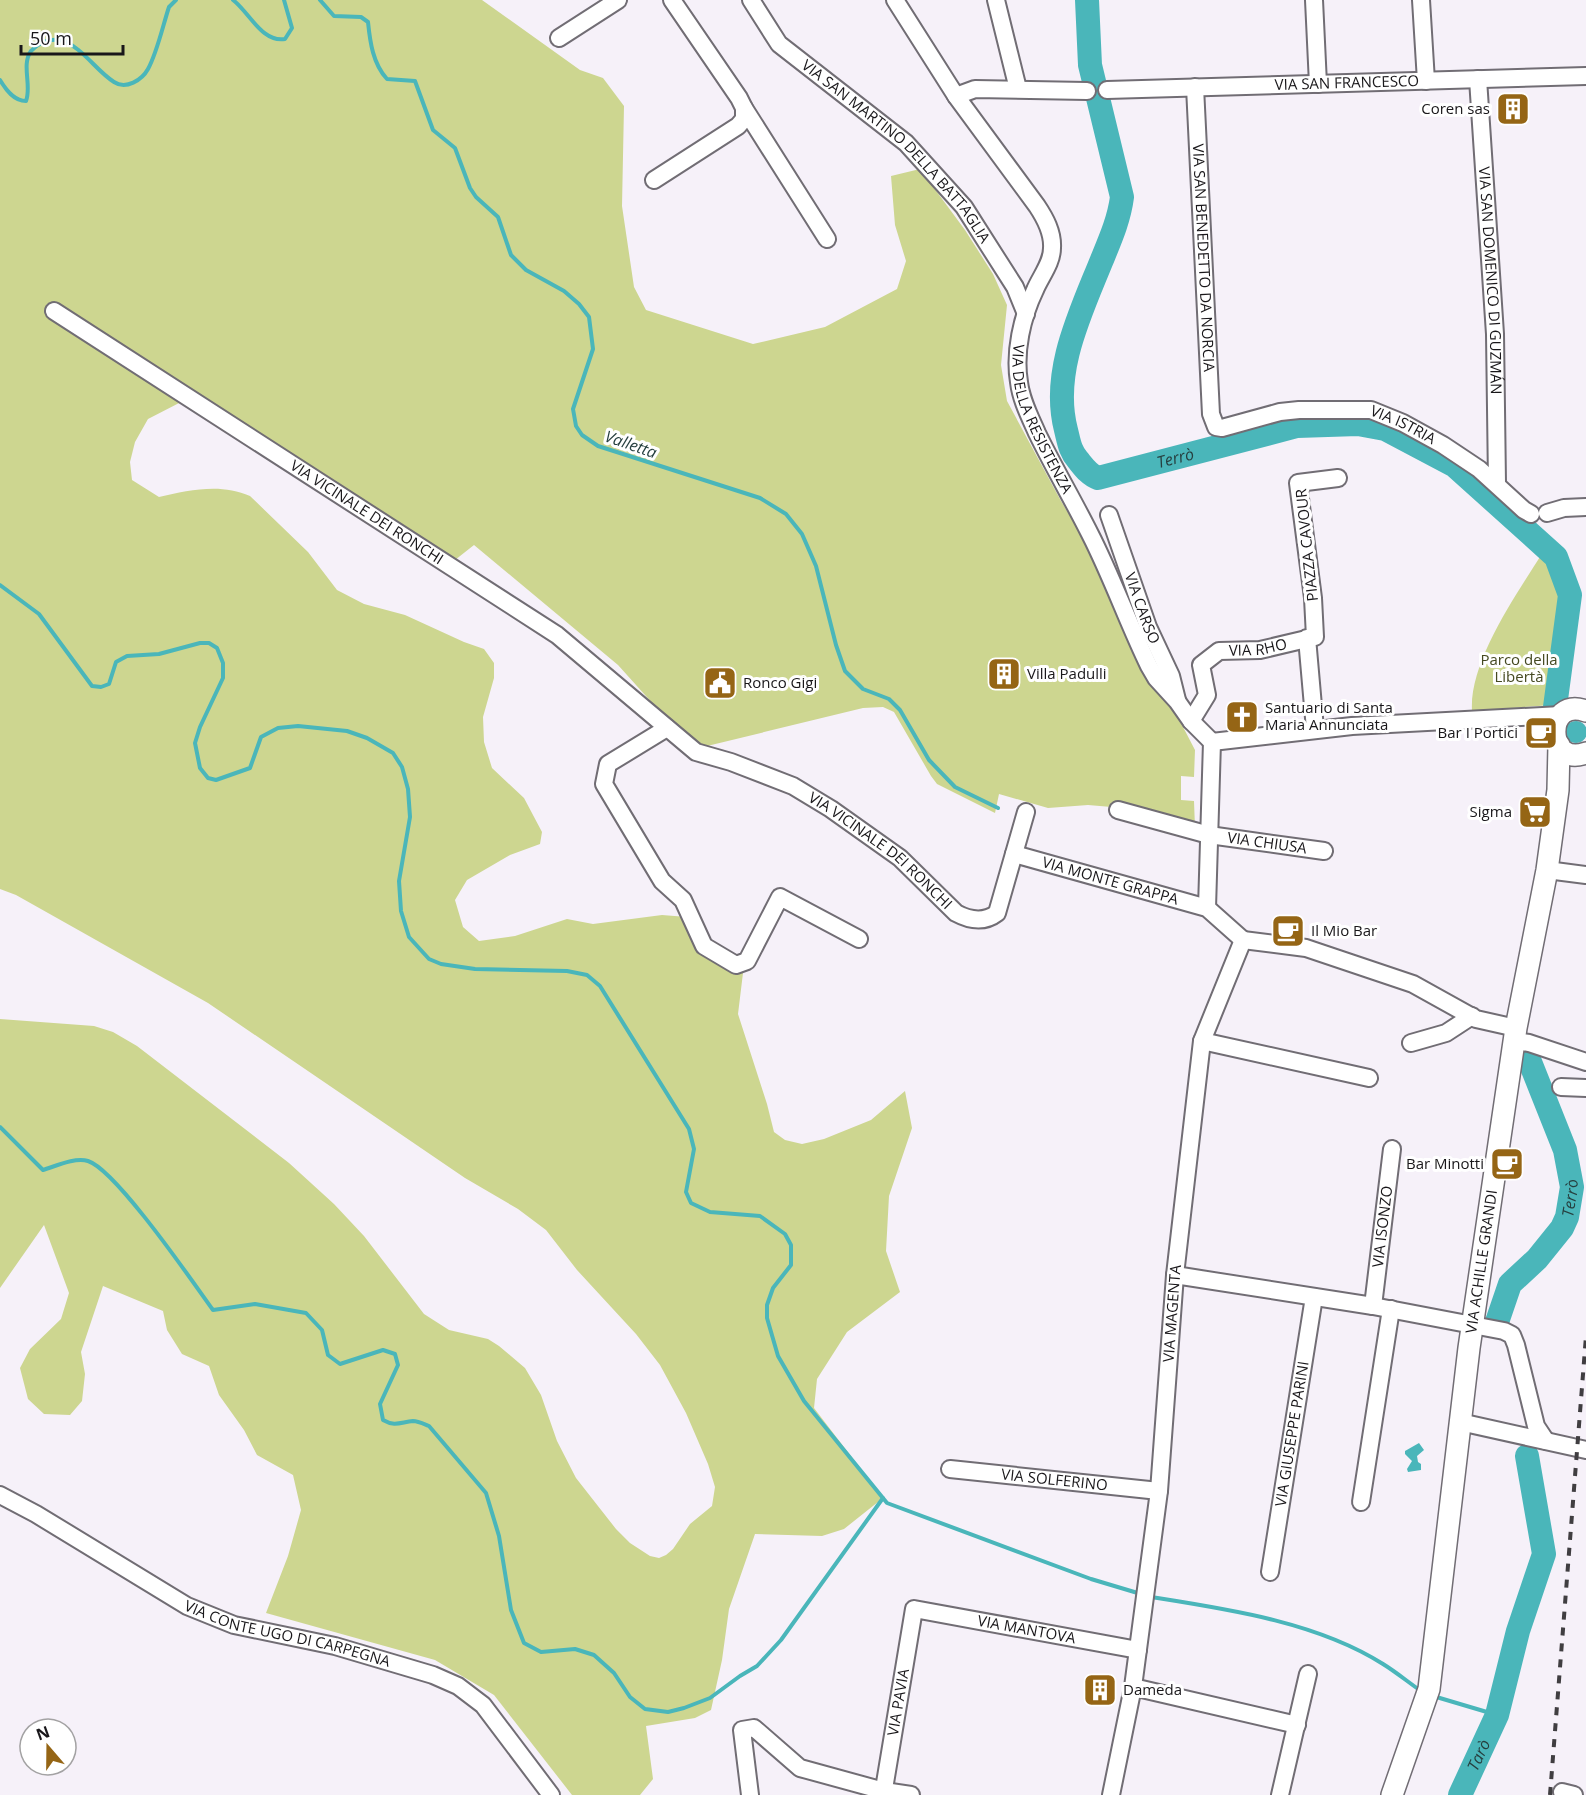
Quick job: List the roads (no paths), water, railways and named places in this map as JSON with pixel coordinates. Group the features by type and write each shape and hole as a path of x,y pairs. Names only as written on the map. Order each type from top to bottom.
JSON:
{"street":[{"path":"559,38 618,0"},
{"path":"672,0 827,239"},
{"name":"VIA SAN MARTINO DELLA BATTAGLIA","path":"751,0 779,44 906,143 964,207 1015,287 1026,314"},
{"name":"VIA DELLA RESISTENZA","path":"895,0 956,96 1036,206 1050,234 1052,250 1049,263 1026,314 1018,352 1017,370 1027,410 1062,485 1098,550 1149,666 1191,721 1212,742"},
{"path":"996,0 1018,89"},
{"path":"1314,0 1318,84"},
{"path":"1421,0 1426,81"},
{"name":"VIA SAN FRANCESCO","path":"1107,90 1586,76"},
{"name":"VIA SAN DOMENICO DI GUZMÁN","path":"1479,79 1494,334 1497,483"},
{"name":"VIA SAN BENEDETTO DA NORCIA","path":"1195,87 1211,414 1216,427"},
{"path":"956,96 975,89 1087,91"},
{"path":"654,180 738,126 744,119 744,108"},
{"name":"VIA VICINALE DEI RONCHI","path":"54,311 557,635 696,752 731,762 793,786 831,809 900,858 956,913 965,918 986,920 997,914 1026,812"},
{"name":"VIA ISTRIA","path":"1216,427 1222,428 1280,412 1371,410 1403,423 1443,445 1497,483 1524,510 1539,514 1564,508 1586,507"},
{"name":"PIAZZA CAVOUR","path":"1307,638 1315,637 1313,598 1298,483 1338,478"},
{"name":"VIA CARSO","path":"1109,515 1151,634 1171,676 1177,701"},
{"path":"1307,638 1315,729"},
{"name":"VIA RHO","path":"1191,721 1207,695 1201,665 1219,651 1260,650 1307,638"},
{"path":"1577,708 1315,729 1212,742 1207,908 1243,940 1306,948 1413,984 1476,1019 1530,1043 1586,1062"},
{"name":"VIA ACHILLE GRANDI","path":"1392,1795 1428,1693 1473,1326 1516,1035 1548,870 1558,790 1559,746 1554,735 1554,728 1577,708"},
{"path":"667,728 608,764 604,784 662,881 683,900 704,946 736,965 747,961 780,897 860,939"},
{"path":"1559,746 1567,753 1583,754"},
{"name":"VIA ACHILLE GRANDI","path":"1558,790 1567,768 1583,754"},
{"name":"VIA CHIUSA","path":"1118,810 1209,835 1324,851"},
{"name":"VIA MONTE GRAPPA","path":"1014,854 1207,908"},
{"path":"1548,870 1586,875"},
{"name":"VIA MAGENTA","path":"1111,1795 1133,1687 1147,1594 1159,1491 1175,1275 1202,1041 1243,940"},
{"path":"1411,1043 1446,1033 1472,1016"},
{"path":"1202,1041 1369,1078"},
{"path":"1561,1087 1586,1088"},
{"name":"VIA ISONZO","path":"1373,1306 1392,1149"},
{"path":"1175,1275 1391,1309 1504,1331 1512,1335 1536,1426 1546,1441"},
{"name":"VIA GIUSEPPE PARINI","path":"1270,1572 1314,1297"},
{"path":"1361,1502 1391,1309"},
{"path":"1460,1422 1586,1450"},
{"name":"VIA SOLFERINO","path":"950,1469 1159,1491"},
{"name":"VIA CONTE UGO DI CARPEGNA","path":"0,1495 36,1514 187,1606 234,1625 335,1646 433,1675 458,1686 483,1705 551,1795"},
{"name":"VIA MANTOVA","path":"914,1609 1138,1650"},
{"name":"VIA PAVIA","path":"884,1793 914,1609"},
{"path":"1280,1795 1308,1674"},
{"path":"1133,1687 1297,1725"},
{"path":"750,1795 742,1730 754,1728 800,1768 884,1793 911,1795"}],"water":[{"path":"1576,721 1584,724 1587,732 1584,740 1576,743 1568,740 1565,732 1568,724"},
{"path":"1419,1443 1424,1450 1417,1456 1421,1470 1408,1472 1407,1469 1412,1461 1405,1451"}],"waterway":[{"name":"Valletta","path":"0,80 14,97 26,101 28,95 27,63 31,51 46,41 60,40 75,47 114,82 124,85 133,83 148,69 169,7 176,0"},
{"name":"Valletta","path":"233,0 263,32 277,39 285,39 292,28 284,0"},
{"name":"Valletta","path":"320,0 334,16 361,17 368,22 378,67 387,79 415,81 433,130 455,148 470,188 476,197 498,217 511,255 526,270 564,291 579,304 589,317 593,349 573,409 576,426 582,435 598,446 760,498 786,514 802,534 816,566 845,671 863,689 889,699 900,710 929,760 955,787 998,808"},
{"name":"Terrò","path":"1087,0 1090,65 1122,197 1114,230 1077,323 1065,366 1062,409 1071,450 1075,457 1089,473 1098,478 1297,426 1358,424 1385,429 1455,466 1556,557 1570,595 1555,707"},
{"path":"0,585 39,614 92,686 101,687 109,684 116,662 127,656 159,654 200,643 209,643 217,648 223,663 223,678 195,743 200,768 208,778 216,780 250,768 261,737 278,728 298,726 347,731 367,738 393,753 402,767 408,789 410,817 399,881 401,911 409,937 429,959 441,964 475,969 567,971 587,975 600,986 689,1129 694,1149 686,1192 691,1203 710,1212 760,1216 785,1234 791,1245 791,1265 773,1288 767,1305 767,1318 778,1356 804,1401 887,1503 1091,1579 1141,1594"},
{"name":"Terrò","path":"1497,1322 1510,1284 1537,1259 1562,1228 1567,1217 1572,1187 1565,1150 1528,1057"},
{"path":"0,1127 43,1170 77,1160 88,1161 101,1169 134,1204 213,1310 255,1304 306,1313 322,1330 328,1355 340,1364 383,1350 395,1354 398,1365 380,1404 383,1420 395,1424 415,1421 429,1426 486,1493 499,1536 511,1610 524,1643 541,1652 575,1649 594,1655 614,1673 630,1697 645,1709 668,1712 684,1708 710,1698 757,1666 781,1640 883,1498"},
{"name":"Terrò","path":"1460,1795 1497,1715 1518,1631 1544,1554 1527,1456"},
{"path":"1151,1597 1240,1612 1330,1637 1383,1664 1421,1691"},
{"path":"1433,1696 1497,1715"}],"railway":[{"path":"1550,1795 1586,1336"}],"place":[{"name":"Coren sas","path":"1513,109"},
{"name":"Villa Padulli","path":"1004,674"},
{"name":"Ronco Gigi","path":"720,683"},
{"name":"Santuario di Santa Maria Annunciata","path":"1242,717"},
{"name":"Bar I Portici","path":"1541,733"},
{"name":"Sigma","path":"1535,812"},
{"name":"Il Mio Bar","path":"1288,931"},
{"name":"Bar Minotti","path":"1507,1164"},
{"name":"Dameda","path":"1100,1690"}],"park label":[{"name":"Parco della Libertà","path":"1519,668"}],"water label":[{"name":"Tarò","path":"1478,1755"}]}
